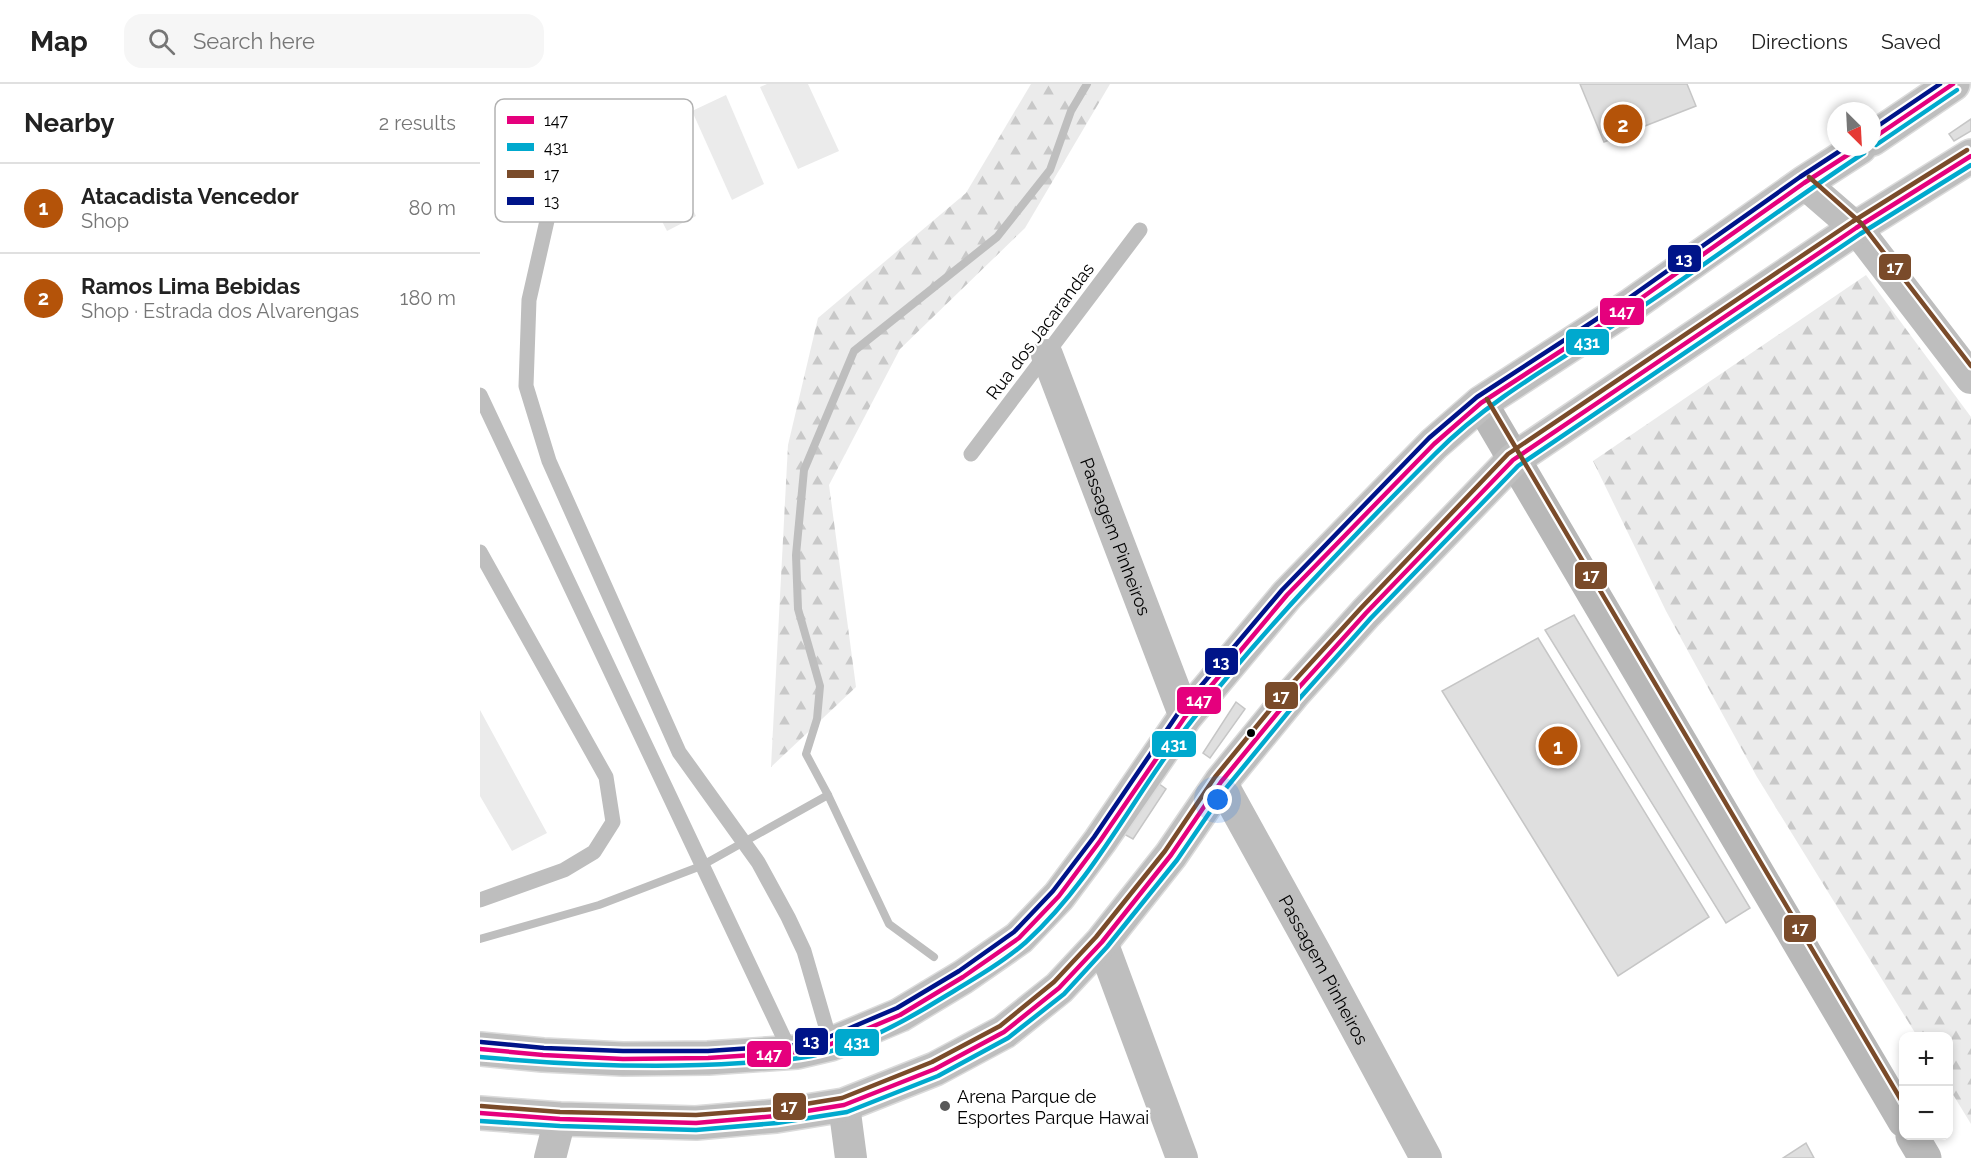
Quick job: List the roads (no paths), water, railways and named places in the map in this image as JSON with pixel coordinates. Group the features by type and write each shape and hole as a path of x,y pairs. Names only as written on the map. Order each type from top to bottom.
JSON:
{"main road":[{"path":"1881,133 1953,84"},
{"path":"480,1049 623,1059 718,1058 791,1053 831,1044 900,1015 963,977 1019,938 1059,896 1100,841 1185,717 1287,596 1425,453 1481,403 1633,304 1846,156"},
{"path":"480,1113 560,1119 696,1122 776,1116 844,1105 935,1069 1004,1032 1059,988 1102,942 1171,855 1221,782 1293,694 1366,613 1513,460 1856,228 1971,156"}],"street":[{"path":"1804,183 1856,228 1971,378"},
{"name":"Passagem Pinheiros","path":"1047,355 1185,717"},
{"path":"1481,403 1899,1113"},
{"name":"Passagem Pinheiros","path":"1221,782 1426,1158"},
{"path":"1102,942 1182,1158"},
{"path":"844,1105 851,1158"},
{"path":"550,1158 560,1119"},
{"path":"1914,1140 1925,1158"}],"lane":[{"path":"547,222 529,300 526,386 549,461 679,752 758,862 788,917 804,951 831,1044"},
{"name":"Rua dos Jacarandas","path":"970,454 1140,230"},
{"path":"480,395 791,1053"},
{"path":"480,552 606,777 613,822 594,852 564,870 480,900"}],"waterway":[{"path":"934,957 889,924 806,754 817,719 820,686 798,609 796,555 804,470 854,351 997,237 1050,170 1071,111 1087,84"},
{"path":"480,939 599,905 701,866 828,795"}],"place":[{"name":"Ramos Lima Bebidas","path":"1623,124"},
{"name":"Atacadista Vencedor","path":"1558,746"},
{"name":"Arena Parque de Esportes Parque Hawai","path":"945,1106"}]}
